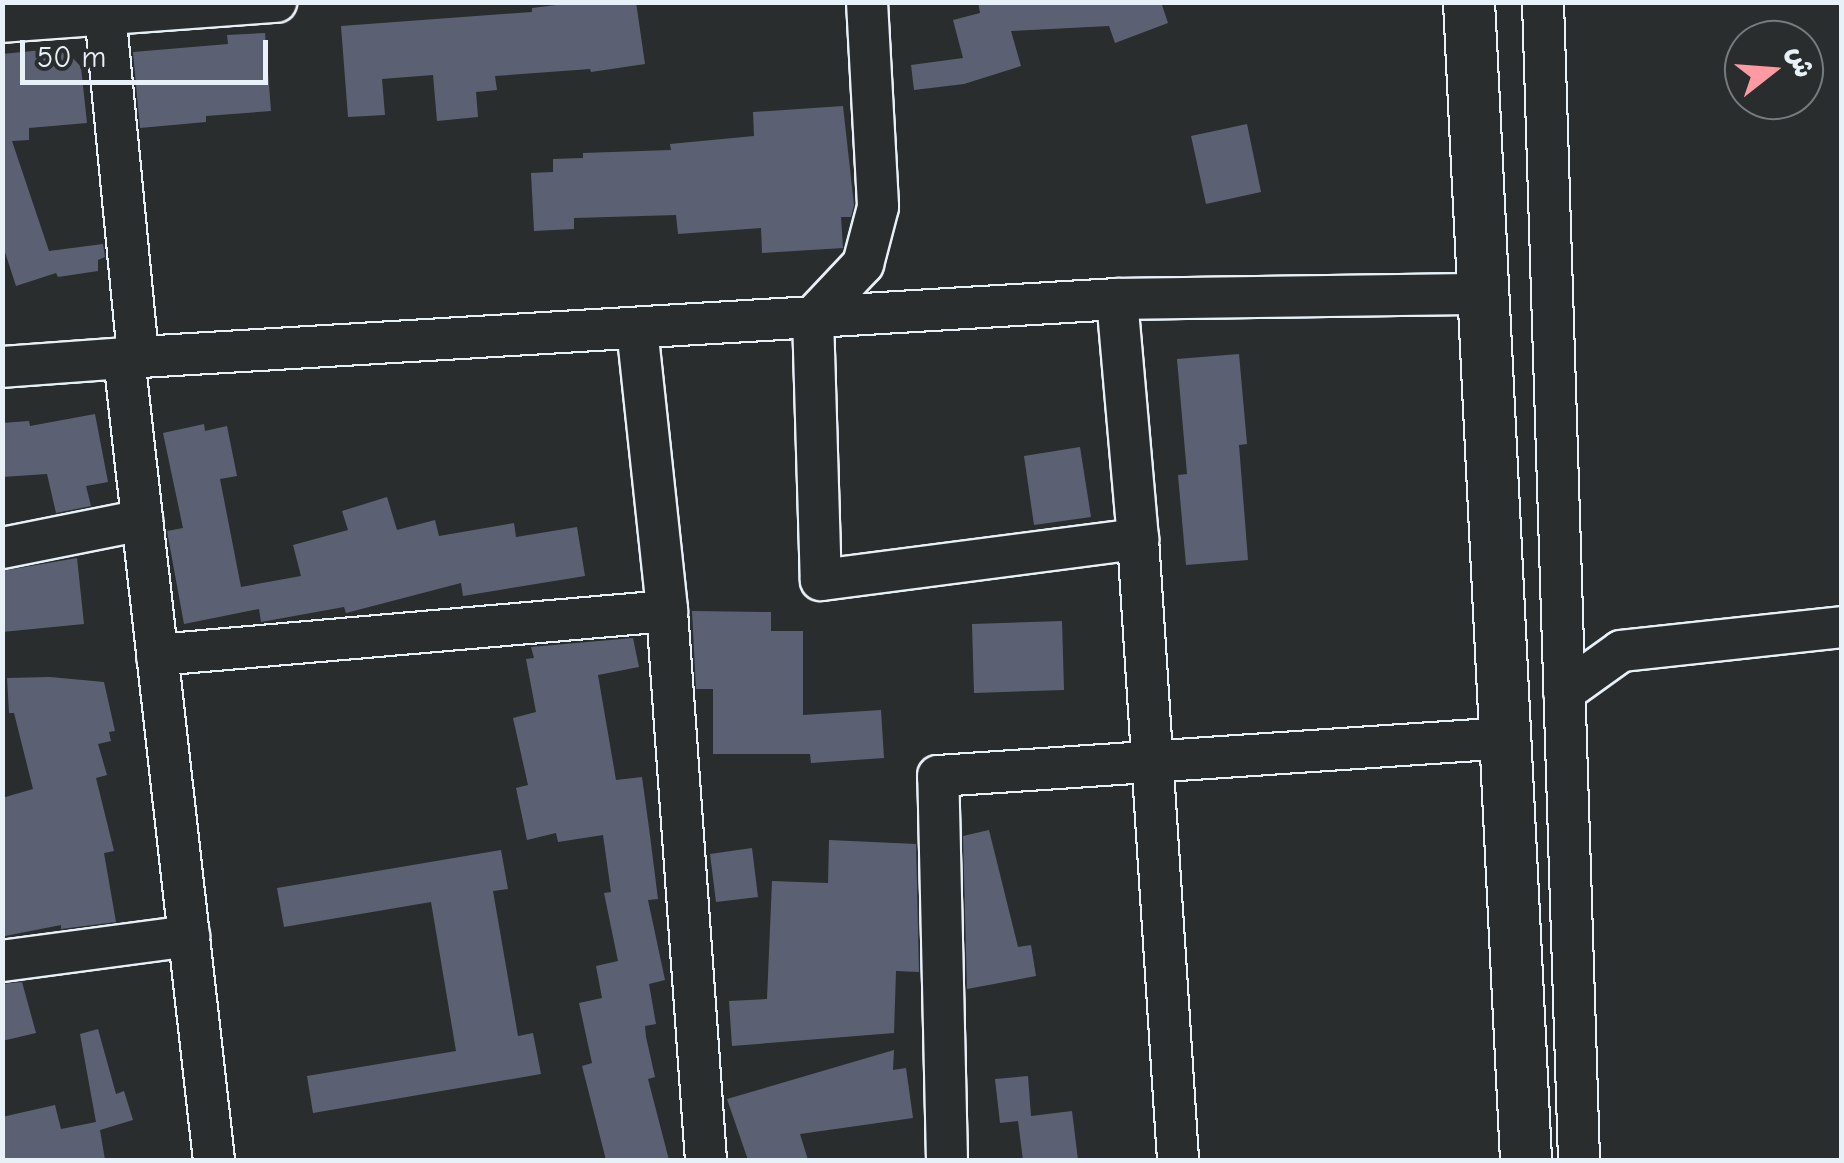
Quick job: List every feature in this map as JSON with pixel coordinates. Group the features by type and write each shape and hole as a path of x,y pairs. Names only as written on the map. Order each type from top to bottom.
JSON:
{"main road":[{"path":"1469,2 1526,1160"}],"street":[{"path":"2,22 106,10 276,2"},
{"path":"867,2 878,206 862,264 813,317 821,580 1138,539"},
{"path":"1543,2 1579,1160"},
{"path":"106,10 142,520 214,1160"},
{"path":"2,368 1117,299 1486,294"},
{"path":"1117,299 1138,539 1178,1160"},
{"path":"637,328 668,611 706,1160"},
{"path":"2,548 142,520"},
{"path":"157,656 668,611"},
{"path":"1564,692 1621,651 1842,627"},
{"path":"947,1160 938,776 1506,738"},
{"path":"2,962 189,936"}],"building":[{"path":"580,2 636,2 645,64 591,72 590,69 495,76 497,90 476,92 478,117 437,121 433,75 382,79 385,115 348,117 341,26 532,12 532,8"},
{"path":"978,2 1161,2 1168,23 1115,43 1109,26 1011,31 1021,66 964,84 914,90 911,65 963,58 953,20 980,13"},
{"path":"265,33 271,111 206,116 206,122 140,128 133,52 228,44 227,35"},
{"path":"53,49 71,56 81,67 87,123 29,128 29,140 12,141 49,251 103,244 105,257 98,260 98,271 58,277 56,273 16,286 2,243 2,54"},
{"path":"843,106 854,205 851,217 841,217 843,248 762,253 761,228 678,234 676,215 574,218 574,229 534,231 531,173 553,172 553,159 583,158 583,153 671,150 670,144 754,136 753,112"},
{"path":"1247,124 1261,192 1206,204 1191,136"},
{"path":"1239,354 1247,444 1239,445 1248,560 1186,565 1178,475 1187,474 1177,359"},
{"path":"95,414 108,482 86,486 91,506 56,513 47,474 2,477 2,423 29,421 30,426"},
{"path":"204,424 205,431 227,426 237,476 220,479 241,587 301,576 293,545 348,530 342,511 387,497 397,530 435,520 439,536 514,523 516,537 577,527 585,576 463,596 461,583 346,613 344,607 261,622 259,609 184,624 167,531 183,528 163,433"},
{"path":"1080,447 1091,517 1034,525 1024,456"},
{"path":"77,558 84,624 2,632 2,571"},
{"path":"692,611 771,612 771,631 803,631 803,715 881,710 884,758 811,763 810,754 713,754 713,689 696,689"},
{"path":"1062,621 1064,690 974,693 972,624"},
{"path":"633,638 639,667 598,675 616,780 642,777 658,899 648,900 665,980 649,984 656,1024 645,1026 655,1077 648,1079 669,1160 606,1160 582,1066 592,1063 579,1003 602,998 596,966 618,961 604,893 611,892 603,835 558,842 556,833 527,840 516,788 528,785 513,718 536,712 526,659 534,658 531,647"},
{"path":"7,678 104,682 115,731 109,732 111,741 98,744 107,775 96,778 114,851 104,853 116,922 61,929 61,925 5,936 2,798 33,789 14,713 9,713"},
{"path":"989,830 1018,947 1031,945 1036,976 967,989 963,836"},
{"path":"829,840 916,844 919,972 896,971 894,1033 732,1046 729,1001 767,999 772,881 828,883"},
{"path":"752,848 758,897 716,902 710,854"},
{"path":"501,850 508,889 493,891 518,1036 533,1033 541,1074 313,1113 307,1076 456,1051 431,902 284,927 277,888"},
{"path":"22,982 36,1033 2,1041 2,984"},
{"path":"98,1029 116,1094 124,1091 133,1120 100,1130 105,1160 2,1160 2,1117 55,1105 61,1129 96,1122 80,1034"},
{"path":"894,1050 893,1070 906,1068 913,1118 800,1134 808,1160 748,1160 727,1099"},
{"path":"1028,1076 1031,1116 1072,1111 1078,1160 1023,1160 1018,1121 1000,1123 995,1079"}]}
